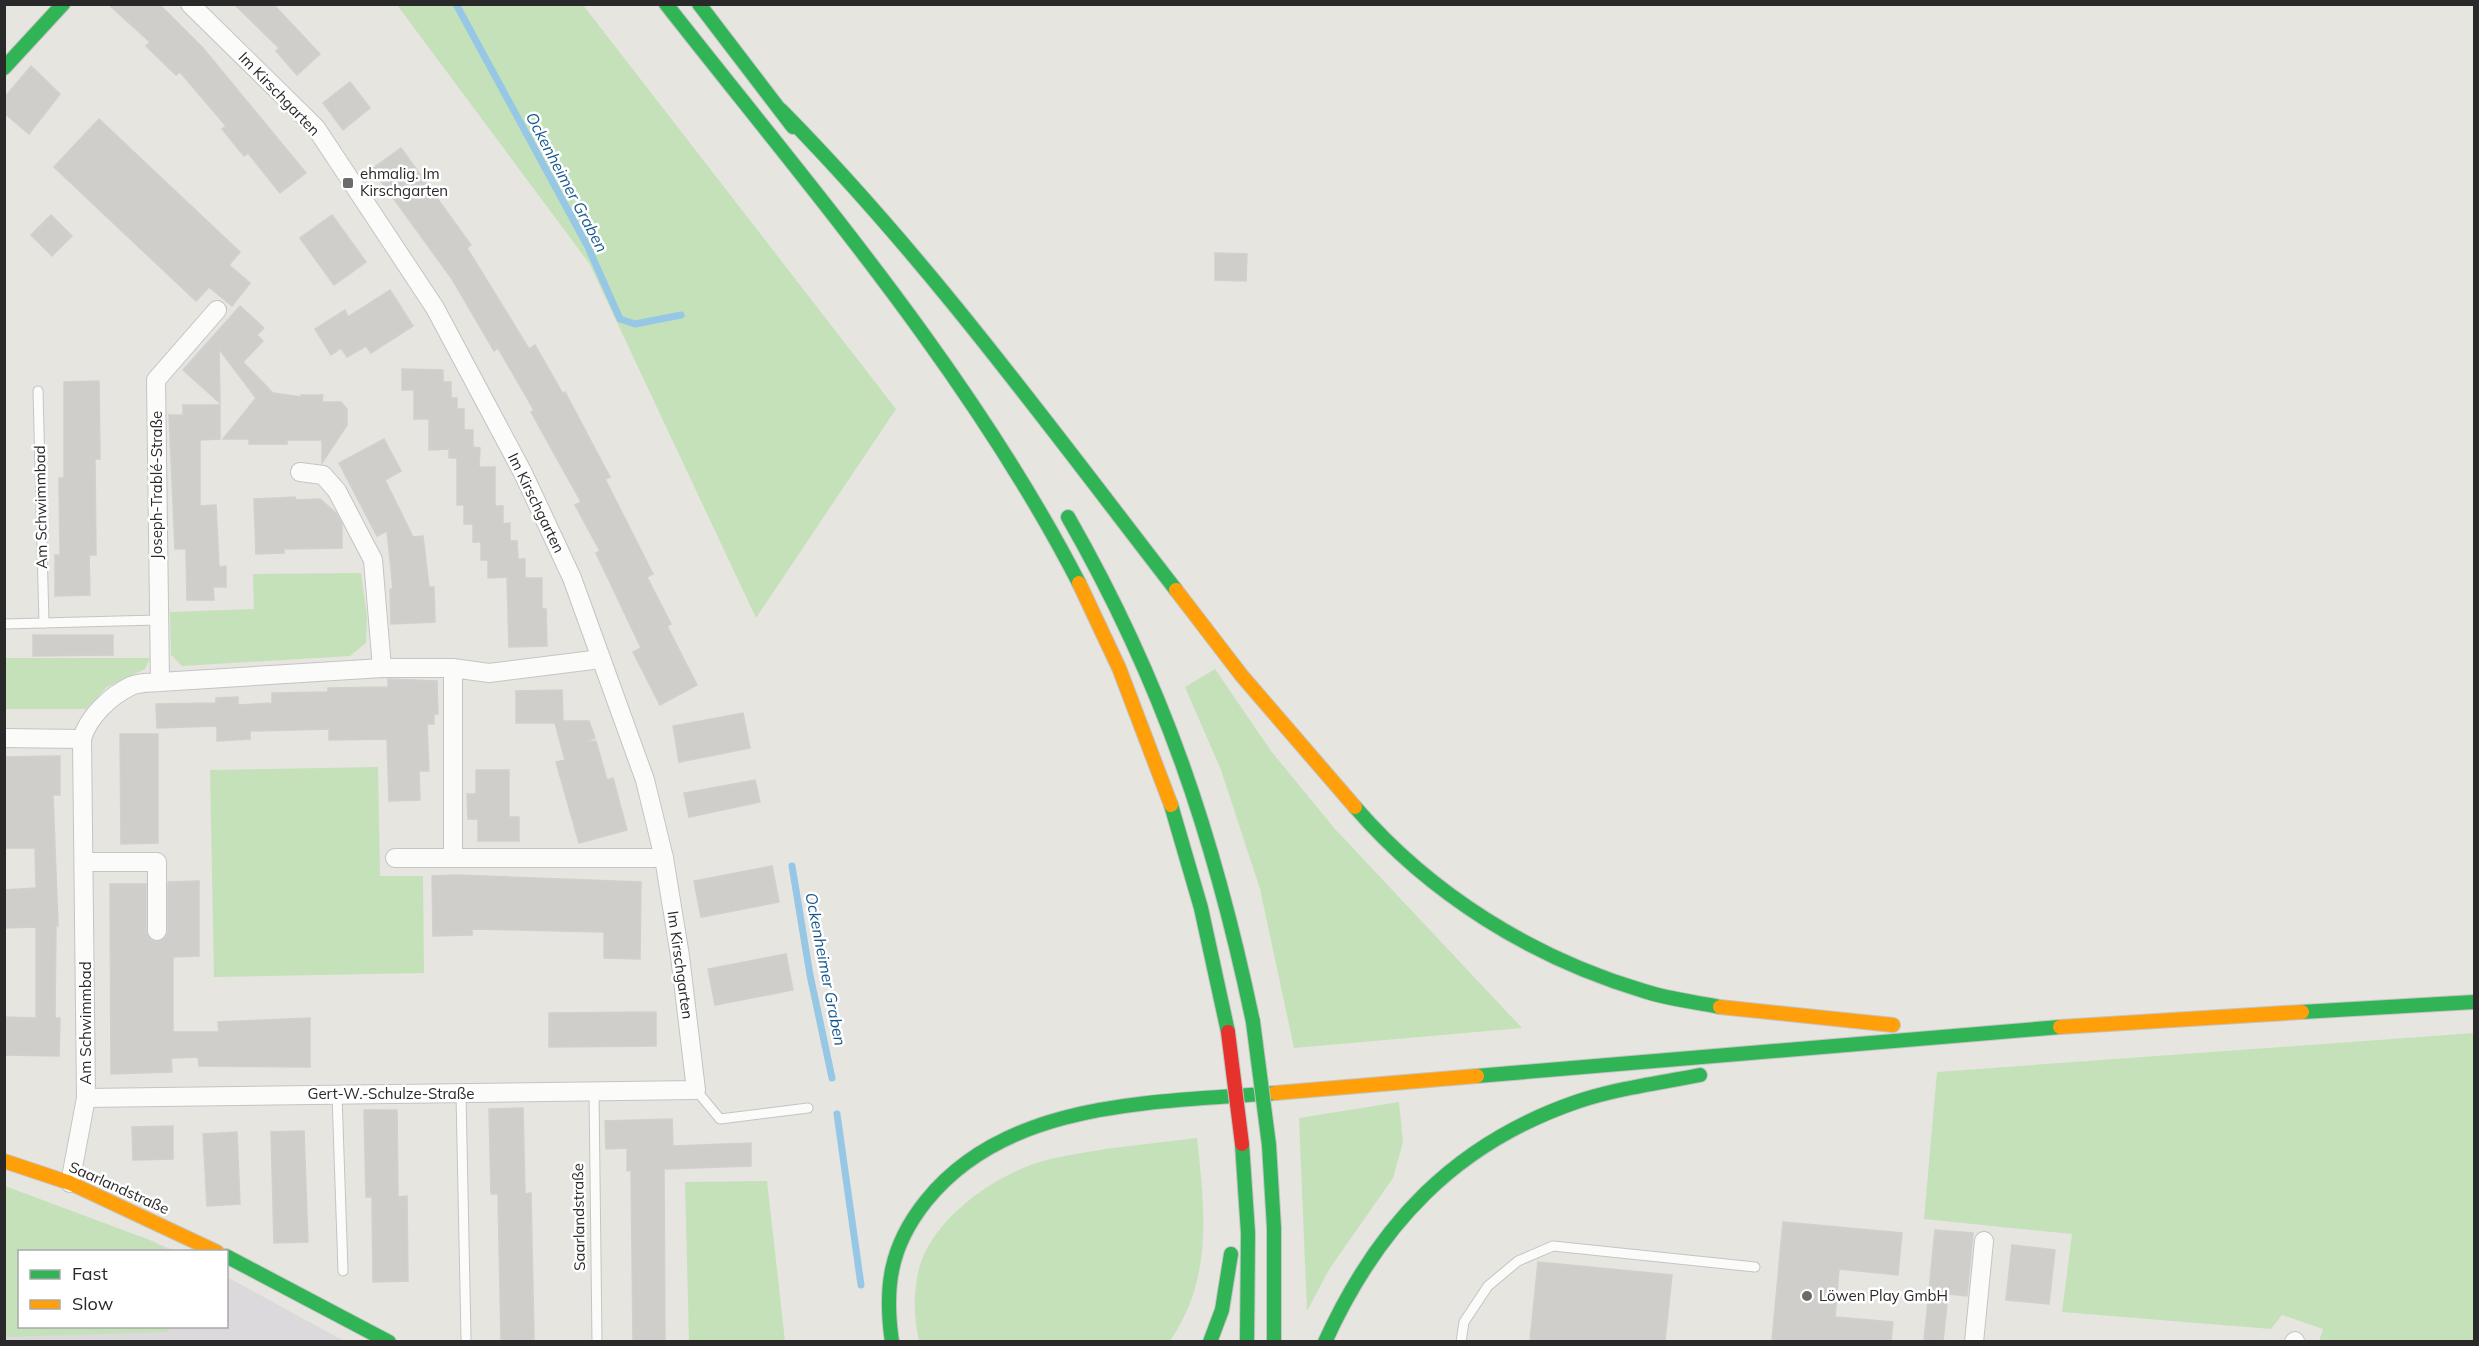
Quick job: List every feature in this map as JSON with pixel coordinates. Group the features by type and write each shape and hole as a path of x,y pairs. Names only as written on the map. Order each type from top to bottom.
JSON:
{"main road":[{"path":"4,68 63,4"},
{"path":"666,4 903,307 982,420 1065,555 1136,710 1174,815 1205,922 1228,1032 1242,1144 1248,1233 1247,1341"},
{"path":"699,4 862,218"},
{"path":"781,110 839,170 943,289 1242,676 1370,824 1429,879 1461,903 1530,946 1604,978 1646,992 1733,1010 1978,1033"},
{"path":"1062,507 1116,602 1168,717 1210,837 1241,960 1253,1022 1269,1145 1274,1228 1274,1341"},
{"path":"892,1341 887,1313 890,1274 902,1236 911,1218 940,1184 970,1159 998,1142 1043,1124 1103,1110 1144,1104 1978,1033 2254,1012 2475,1002"},
{"path":"1325,1341 1349,1288 1391,1227 1416,1200 1468,1156 1522,1124 1580,1101 1866,1043"},
{"name":"Saarlandstraße","path":"4,1161 70,1183 215,1250"},
{"path":"1210,1341 1222,1310 1228,1284 1244,1169"},
{"path":"228,1257 389,1341"}],"street":[{"name":"Im Kirschgarten","path":"190,4 316,128 435,308 523,473 572,578 645,780 664,858 680,956 696,1090"},
{"name":"Joseph-Trablé-Straße","path":"159,682 156,380 217,310"},
{"path":"300,472 323,475 337,491 373,560 382,668"},
{"path":"4,738 82,739 86,726 114,697 132,685 382,668 453,668 489,673 601,659"},
{"path":"453,668 453,858"},
{"name":"Am Schwimmbad","path":"70,1183 86,1098 82,739"},
{"path":"395,858 664,858"},
{"path":"85,862 157,862 158,931"},
{"name":"Gert-W.-Schulze-Straße","path":"86,1098 696,1090"},
{"path":"1974,1341 1984,1240"}],"lane":[{"name":"Am Schwimmbad","path":"38,391 44,622"},
{"path":"4,624 157,620"},
{"path":"696,1090 720,1119 807,1108"},
{"name":"Saarlandstraße","path":"594,1092 597,1341"},
{"path":"461,1094 466,1338"},
{"path":"337,1095 343,1270"},
{"path":"1461,1341 1464,1322 1488,1286 1518,1261 1552,1246 1755,1267"}],"shaded area":[{"path":"5,1192 174,1250 18,1250 18,1328 228,1328 228,1278 344,1341 5,1342"}],"green space":[{"path":"397,5 583,5 896,409 756,618 589,263"},
{"path":"361,573 367,617 366,643 350,656 182,666 171,655 170,612 254,609 253,574"},
{"path":"5,658 150,658 145,669 107,687 86,709 5,709"},
{"path":"1215,669 1271,751 1335,829 1522,1028 1294,1048 1260,889 1221,770 1185,687"},
{"path":"378,767 380,876 423,876 424,973 214,977 210,770"},
{"path":"2474,1033 2474,1341 2319,1341 2323,1329 2282,1315 2271,1329 2062,1312 2072,1234 1924,1219 1937,1072"},
{"path":"1399,1102 1403,1142 1393,1178 1330,1268 1307,1311 1299,1118"},
{"path":"1197,1138 1203,1218 1200,1268 1184,1317 1170,1341 919,1341 915,1316 915,1291 925,1253 936,1234 951,1216 989,1186 1010,1174 1051,1159 1106,1149"},
{"path":"767,1181 785,1341 689,1341 685,1182"},
{"path":"5,1186 147,1239 165,1248 165,1250 18,1250 18,1328 167,1328 168,1332 5,1337"}],"building":[{"path":"108,4 159,4 203,48 306,173 280,193 248,153 244,156 222,129 226,126 180,72 176,75 146,46 150,42"},
{"path":"234,4 273,4 320,54 297,75 276,51 279,48"},
{"path":"31,66 60,94 29,134 4,113 4,98"},
{"path":"350,82 370,108 343,130 323,103"},
{"path":"99,119 240,252 229,265 250,283 232,306 209,287 196,301 54,167"},
{"path":"401,148 471,245 467,248 529,349 535,345 563,394 565,392 610,477 605,479 653,574 647,577 671,624 667,626 697,685 660,705 633,652 641,648 596,553 600,551 575,505 581,502 531,412 534,410 498,348 494,351 452,279 372,169"},
{"path":"51,215 72,236 52,256 31,235"},
{"path":"332,215 366,262 334,285 300,238"},
{"path":"1215,253 1247,254 1246,281 1215,280"},
{"path":"390,290 413,326 371,353 366,346 347,357 341,348 331,355 315,329 345,310 348,317"},
{"path":"240,306 264,328 257,335 263,341 243,362 273,393 301,397 301,395 323,395 322,402 341,402 347,409 347,425 322,463 322,440 287,440 287,444 249,444 249,439 223,439 256,398 219,349 220,403 183,370"},
{"path":"402,369 443,370 443,382 451,382 451,398 457,398 457,409 464,409 464,430 473,430 473,447 480,448 479,467 495,467 495,506 503,506 503,524 510,523 510,541 517,541 518,559 525,559 525,578 542,578 542,609 546,609 547,646 509,647 507,577 488,578 488,560 481,560 481,542 473,542 473,524 464,524 464,505 457,505 457,458 449,458 449,449 429,450 429,419 414,419 414,390 402,390"},
{"path":"99,381 100,459 95,459 96,555 89,555 90,595 55,596 55,555 60,555 59,478 64,478 64,382"},
{"path":"183,405 220,405 220,439 200,440 200,506 216,505 219,567 226,566 226,587 213,587 214,600 187,600 186,549 175,549 169,415 183,415"},
{"path":"384,439 401,471 385,480 413,537 423,536 429,587 434,587 435,622 391,624 390,589 393,589 387,531 377,536 339,463"},
{"path":"295,497 296,500 320,499 336,513 342,524 342,548 284,549 284,553 256,554 254,499"},
{"path":"33,635 113,635 113,655 33,656"},
{"path":"388,679 437,681 438,714 434,714 434,724 427,724 429,771 419,771 420,800 389,801 387,739 329,740 329,729 250,731 250,739 217,741 217,726 157,728 156,704 216,703 216,698 238,697 238,705 272,703 272,693 328,692 328,688 388,687"},
{"path":"562,690 563,721 589,721 595,738 585,742 596,741 607,780 613,778 627,830 579,843 556,762 565,760 555,723 516,723 516,691"},
{"path":"743,713 750,748 679,762 673,726"},
{"path":"120,734 158,734 158,843 121,844"},
{"path":"60,756 60,795 53,795 58,926 56,926 55,1018 60,1018 59,1056 4,1055 4,1017 36,1018 36,927 4,928 4,890 36,888 35,848 4,848 4,757"},
{"path":"476,770 509,770 509,817 519,817 519,841 478,841 478,819 468,819 467,794 476,794"},
{"path":"755,780 760,802 689,817 684,793"},
{"path":"772,866 779,902 701,917 694,881"},
{"path":"432,876 641,882 640,959 604,958 604,932 472,929 472,935 433,936"},
{"path":"199,881 199,956 173,957 173,1032 219,1032 218,1022 310,1018 310,1067 199,1066 198,1057 171,1058 172,1072 111,1074 110,884 146,884 146,932 151,940 158,942 166,937 168,932 168,882"},
{"path":"786,954 793,990 715,1005 708,969"},
{"path":"656,1012 656,1046 549,1047 549,1013"},
{"path":"523,1108 525,1194 531,1193 534,1341 501,1341 498,1194 491,1194 489,1109"},
{"path":"364,1110 397,1110 398,1197 407,1196 408,1281 373,1282 372,1197 366,1197"},
{"path":"672,1119 673,1146 751,1143 751,1166 664,1169 665,1341 633,1341 631,1170 627,1171 627,1148 606,1149 605,1121"},
{"path":"173,1126 173,1159 133,1160 132,1127"},
{"path":"304,1131 308,1242 274,1243 271,1132"},
{"path":"237,1132 240,1204 207,1206 203,1134"},
{"name":"Löwen Play GmbH","path":"1783,1222 1902,1233 1898,1275 1839,1269 1835,1317 1893,1322 1891,1341 1772,1341"},
{"path":"1935,1230 1973,1233 1967,1296 1948,1294 1943,1341 1924,1341"},
{"path":"2012,1245 2055,1250 2049,1304 2006,1300"},
{"path":"1538,1262 1672,1275 1665,1341 1530,1341"}],"waterway":[{"name":"Ockenheimer Graben","path":"456,4 588,247 620,319 635,324 681,315"},
{"name":"Ockenheimer Graben","path":"792,866 810,975 832,1078"},
{"name":"Ockenheimer Graben","path":"837,1114 861,1285"}],"traffic: fast":[{"path":"4,68 63,4"},
{"path":"666,4 832,213 939,356 1036,505 1079,583"},
{"path":"699,4 793,127"},
{"path":"781,110 835,166 937,284 1034,405 1176,590"},
{"path":"1068,517 1132,640 1182,762 1221,888 1253,1022"},
{"path":"1171,805 1201,908 1228,1032"},
{"path":"1355,807 1385,839 1451,895 1486,920 1524,941 1563,961 1644,991 1720,1007"},
{"path":"2302,1012 2474,1002"},
{"path":"1253,1022 1269,1145"},
{"path":"1477,1076 2060,1027"},
{"path":"1325,1342 1346,1300 1396,1225 1425,1193 1458,1165 1494,1140 1535,1119 1579,1101 1624,1089 1700,1075"},
{"path":"892,1342 890,1285 892,1268 904,1234 926,1201 960,1167 998,1142 1041,1125 1087,1112 1182,1100 1275,1093"},
{"path":"1242,1144 1248,1233 1247,1342"},
{"path":"1269,1145 1274,1228 1274,1342"},
{"path":"1210,1342 1222,1310 1231,1254"},
{"path":"228,1257 389,1342"}],"traffic: slow":[{"path":"1079,583 1119,668 1171,805"},
{"path":"1176,590 1242,676 1355,807"},
{"path":"1720,1007 1893,1025"},
{"path":"2060,1027 2302,1012"},
{"path":"1275,1093 1477,1076"},
{"path":"4,1161 70,1183 213,1250"}],"traffic: jam":[{"path":"1228,1032 1242,1144"}],"place":[{"name":"ehmalig. Im Kirschgarten","path":"348,183"},
{"name":"Löwen Play GmbH","path":"1807,1296"}]}
